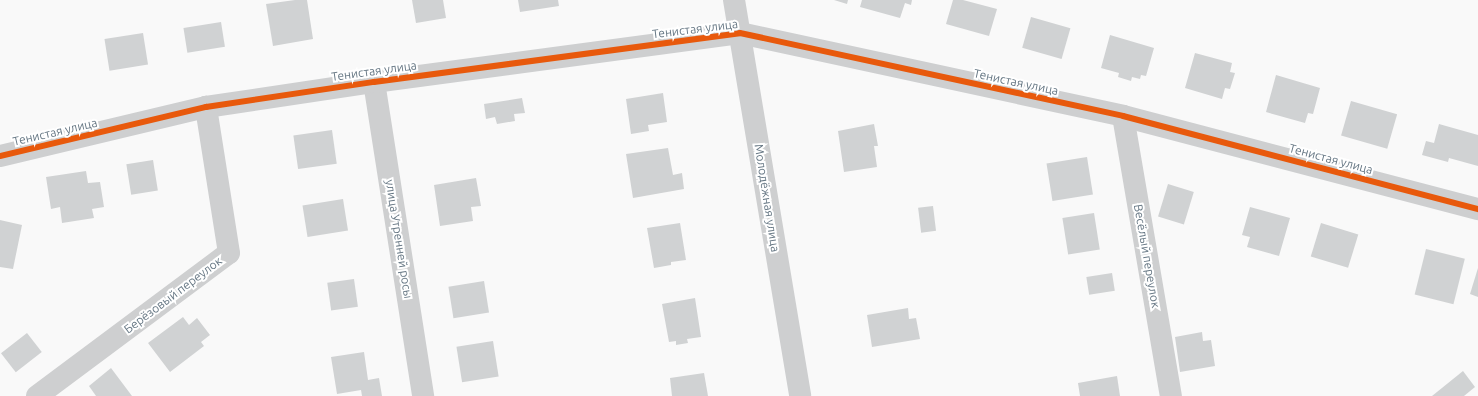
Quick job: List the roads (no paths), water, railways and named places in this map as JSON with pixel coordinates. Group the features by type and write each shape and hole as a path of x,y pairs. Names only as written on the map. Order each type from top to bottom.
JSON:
{"street":[{"name":"Молодёжная улица","path":"734,0 800,396"},
{"name":"Тенистая улица","path":"0,156 206,107 374,82 740,33 1123,116 1478,209"},
{"name":"улица Утренней росы","path":"374,82 423,396"},
{"name":"Берёзовый переулок","path":"37,396 229,253 206,107"},
{"name":"Весёлый переулок","path":"1123,116 1171,396"}]}
